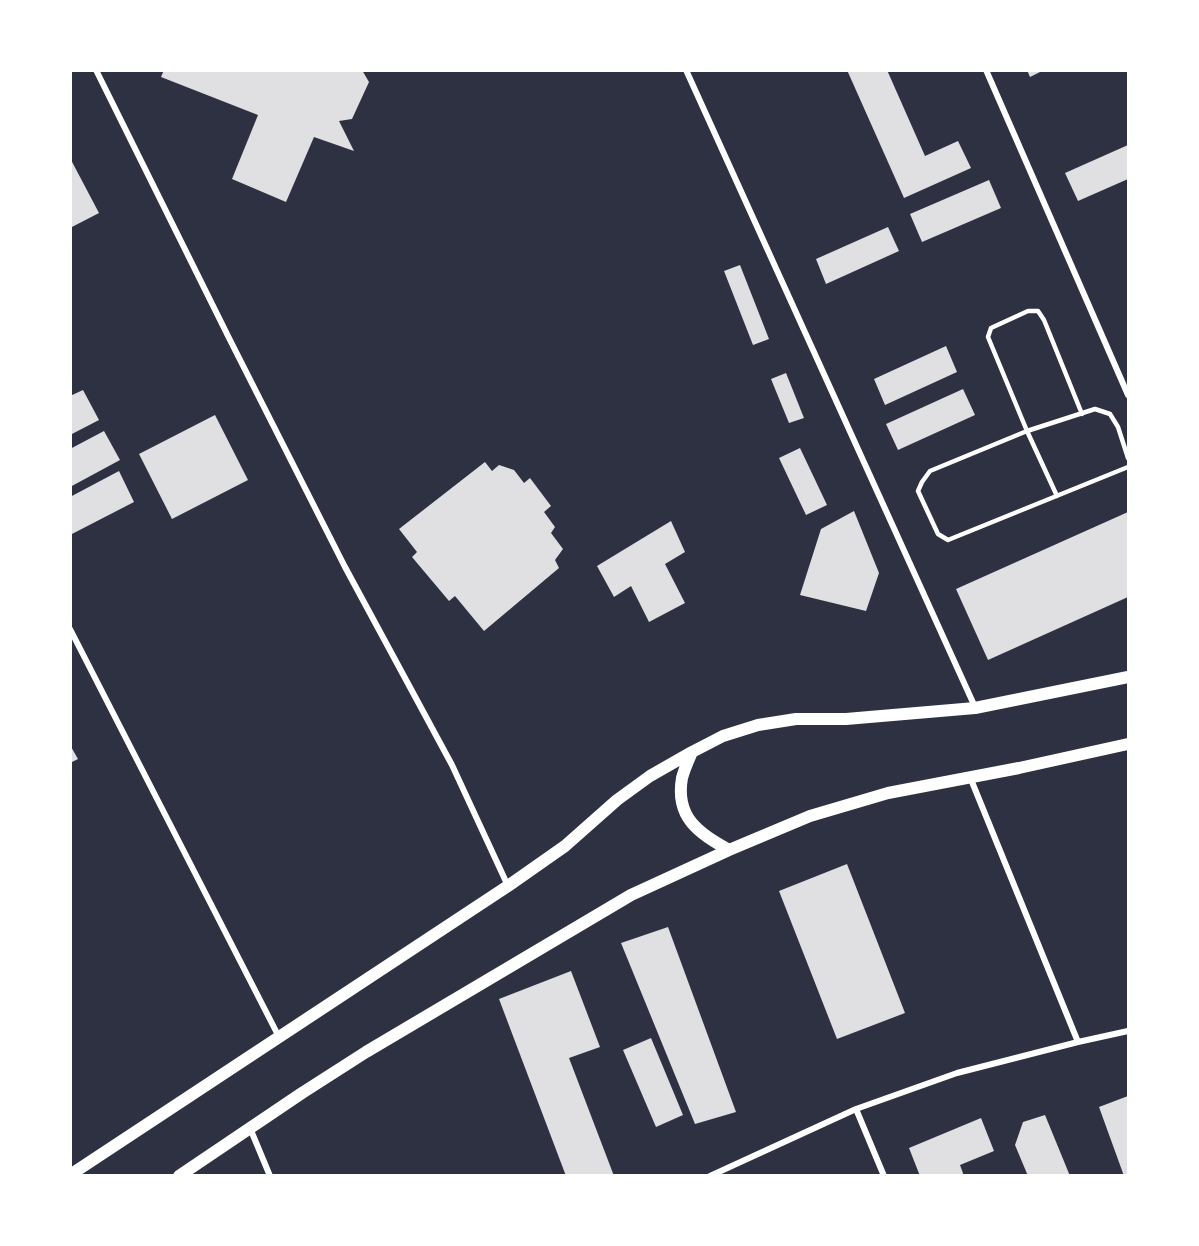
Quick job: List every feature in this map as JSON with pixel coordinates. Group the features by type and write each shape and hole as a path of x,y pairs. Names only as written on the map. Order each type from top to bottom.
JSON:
{"main road":[{"path":"70,1175 508,886 565,846 617,800 650,776 723,736 758,725 796,719 846,719 975,708 1128,677"},
{"path":"179,1176 366,1052 631,895 729,850 810,816 888,793 1128,744"},
{"path":"692,752 682,777 681,794 685,813 692,824 707,837 729,850"}],"street":[{"path":"96,70 345,567 452,765 508,886"},
{"path":"686,70 975,708"},
{"path":"986,70 1128,395"},
{"path":"70,628 280,1037"},
{"path":"970,777 1078,1042"},
{"path":"710,1176 856,1109 957,1072 1128,1031"},
{"path":"856,1109 884,1176"},
{"path":"250,1128 270,1176"}],"lane":[{"path":"1057,496 988,337 991,328 1028,311 1038,312 1044,320 1082,414"},
{"path":"1128,458 1118,427 1110,414 1095,409 1027,431 930,471 918,491 938,534 948,540 1128,468"}],"building":[{"path":"164,70 362,70 369,82 352,119 339,121 354,151 314,137 286,202 232,179 258,115 161,77"},
{"path":"847,70 887,70 925,156 958,141 971,168 904,198"},
{"path":"1027,70 1044,70 1030,77"},
{"path":"1128,145 1128,179 1078,201 1065,173"},
{"path":"70,158 99,213 70,228"},
{"path":"989,180 1001,208 922,242 910,214"},
{"path":"888,227 899,251 826,284 816,259"},
{"path":"740,265 769,339 753,345 724,271"},
{"path":"946,346 957,372 885,405 874,379"},
{"path":"786,373 804,418 789,423 771,379"},
{"path":"963,389 975,415 898,450 886,424"},
{"path":"83,390 99,420 70,435 70,396"},
{"path":"215,415 248,480 172,519 139,454"},
{"path":"104,431 120,460 70,487 70,449"},
{"path":"800,448 827,505 806,515 779,458"},
{"path":"485,462 492,471 499,465 514,470 524,483 530,478 551,506 544,512 555,527 551,533 563,549 555,560 559,568 484,631 455,596 449,601 412,557 417,552 399,529"},
{"path":"119,471 134,502 70,535 70,497"},
{"path":"854,511 879,573 866,611 800,595 821,529"},
{"path":"1128,512 1128,597 988,660 956,589"},
{"path":"671,521 685,552 665,564 685,603 649,622 631,586 614,597 597,566"},
{"path":"70,745 78,759 70,763"},
{"path":"847,864 905,1013 837,1039 779,891"},
{"path":"668,927 736,1112 695,1124 621,943"},
{"path":"571,971 600,1047 569,1058 614,1176 566,1176 499,999"},
{"path":"651,1038 683,1115 656,1127 623,1050"},
{"path":"1128,1096 1128,1176 1124,1176 1099,1107"},
{"path":"1045,1115 1070,1176 1028,1176 1015,1145 1023,1122"},
{"path":"981,1118 994,1151 960,1165 964,1176 920,1176 909,1148"}]}
